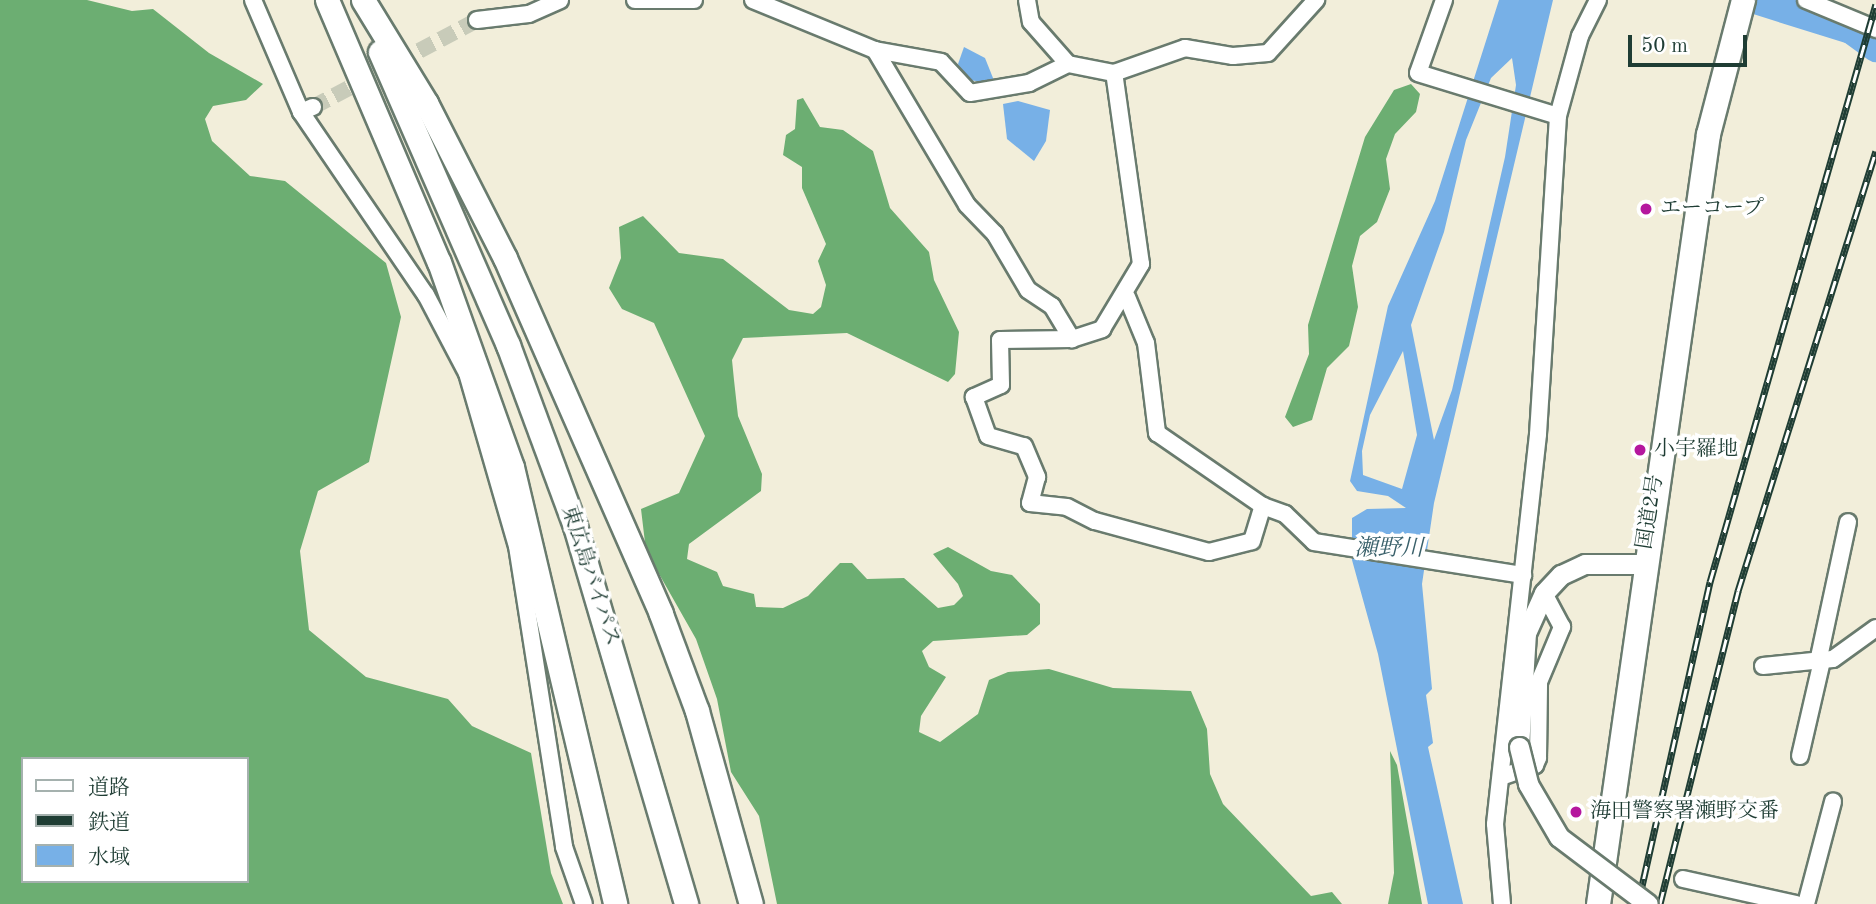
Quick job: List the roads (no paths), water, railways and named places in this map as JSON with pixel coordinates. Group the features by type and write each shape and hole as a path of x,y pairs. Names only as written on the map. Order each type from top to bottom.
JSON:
{"highway":[{"name":"東広島バイパス","path":"329,0 470,257"},
{"path":"329,0 439,262 513,467 615,904"},
{"name":"東広島バイパス","path":"356,0 470,257 575,526 686,904"},
{"path":"363,0 426,103 505,258 661,614 700,723 751,904"},
{"name":"国道2号","path":"1598,904 1643,564 1708,134 1742,3"}],"main road":[{"path":"1643,564 1585,564 1544,593 1526,633 1519,747 1528,784 1559,837 1648,904"}],"street":[{"path":"253,0 307,109 426,295 467,373 517,546 564,847 583,904"},
{"path":"477,20 529,14 560,0"},
{"path":"635,0 694,0"},
{"path":"753,0 875,50 941,62 970,93 1029,83 1068,64 1114,73 1185,48 1233,56 1268,53 1316,0"},
{"path":"1027,0 1031,22 1068,64"},
{"path":"1444,0 1417,65 1432,81 1558,116"},
{"path":"1502,904 1495,824 1523,575 1554,242 1558,116 1580,36 1598,0"},
{"path":"1806,0 1853,7 1876,29"},
{"path":"875,50 967,205 995,234 1028,290 1052,306 1072,339"},
{"path":"1114,73 1141,232 1141,264 1127,297 1102,329 1072,339 1000,340 1001,385 974,397 988,436 1024,446 1037,477 1030,503 1068,507 1095,521 1209,552 1252,541 1263,506"},
{"path":"1127,297 1146,343 1157,433 1263,506 1285,514 1314,542 1344,551 1523,575"},
{"path":"1800,756 1848,522"},
{"path":"1501,777 1535,765 1538,758 1539,682 1562,627 1544,593"},
{"path":"1763,666 1820,662 1850,650 1876,628"},
{"path":"1806,904 1833,802"},
{"path":"1683,879 1796,904"}],"water":[{"name":"瀬野川","path":"1499,0 1553,0 1434,503 1422,584 1432,689 1426,695 1433,743 1428,747 1463,904 1428,904 1378,654 1352,560 1352,518 1367,509 1406,508 1388,496 1357,491 1350,481 1388,306 1435,201","holes":["1512,58 1516,85 1505,157 1452,390 1434,440 1411,325 1444,232 1466,140 1491,78","1403,351 1417,435 1402,489 1363,475 1362,451 1370,415"]},
{"path":"964,47 985,58 995,83 967,80 958,64"},
{"path":"1018,101 1050,110 1046,141 1034,161 1007,139 1003,104"}],"waterway":[{"path":"1755,0 1851,30 1876,48"}],"tunnel":[{"path":"313,107 477,20"}],"railway":[{"path":"1638,904 1710,582 1876,4"},
{"path":"1660,904 1738,591 1876,151"}],"place":[{"name":"エーコープ","path":"1646,209"},
{"name":"小宇羅地","path":"1640,450"},
{"name":"海田警察署瀬野交番","path":"1576,812"}]}
